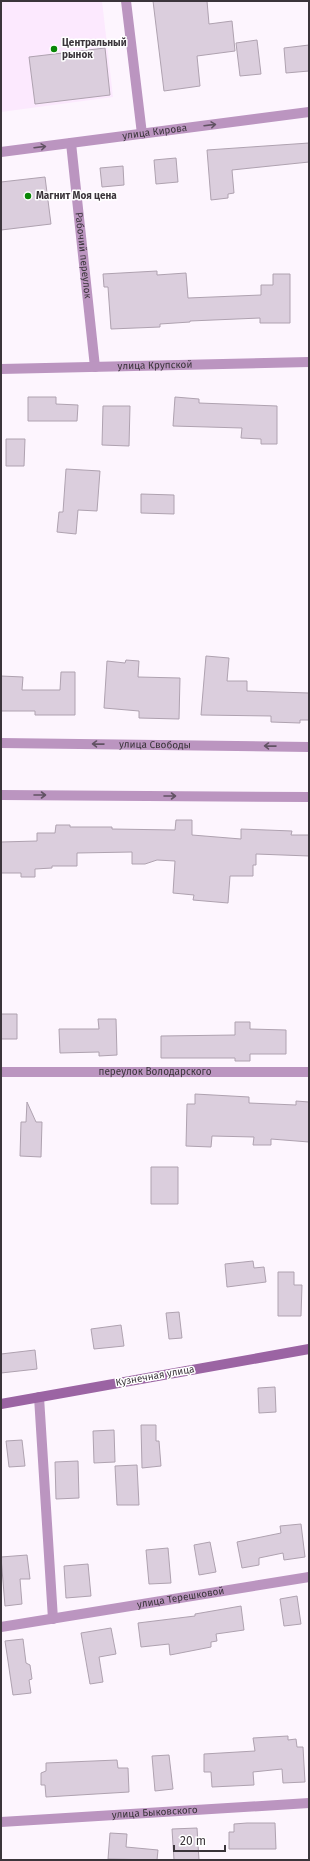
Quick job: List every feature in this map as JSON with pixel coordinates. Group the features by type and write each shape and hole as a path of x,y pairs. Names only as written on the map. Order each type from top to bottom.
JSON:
{"main road":[{"name":"Кузнечная улица","path":"1,1404 309,1349"}],"street":[{"path":"126,1 142,134"},
{"name":"улица Кирова","path":"1,152 309,112"},
{"name":"Рабочий переулок","path":"71,143 95,367"},
{"name":"улица Крупской","path":"1,369 309,362"},
{"name":"улица Свободы","path":"1,742 309,747"},
{"path":"1,795 309,797"},
{"name":"переулок Володарского","path":"1,1072 309,1072"},
{"path":"39,1397 53,1619"},
{"name":"улица Терешковой","path":"1,1627 309,1577"},
{"name":"улица Быковского","path":"1,1822 309,1803"}],"shaded area":[{"name":"Центральный рынок","path":"1,1 102,1 113,97 1,112"}],"building":[{"path":"153,1 207,1 209,24 232,21 235,51 197,56 200,86 164,91"},
{"path":"257,40 261,74 240,76 236,43"},
{"path":"309,45 309,71 286,73 284,48"},
{"path":"105,48 110,95 35,104 29,57"},
{"path":"309,143 309,162 232,170 234,193 228,194 228,198 211,200 207,150"},
{"path":"176,158 178,182 156,184 154,160"},
{"path":"123,166 124,185 102,187 100,168"},
{"path":"45,177 51,224 1,230 1,182"},
{"path":"157,271 157,275 186,273 188,298 261,295 261,285 273,285 273,274 290,274 290,323 260,323 260,318 190,321 160,324 160,327 111,329 108,287 104,287 103,274"},
{"path":"28,397 56,397 56,404 78,405 77,421 28,421"},
{"path":"175,397 199,399 199,403 277,406 277,444 261,444 261,439 241,438 242,428 173,426"},
{"path":"103,406 130,406 129,446 102,445"},
{"path":"6,439 25,439 24,466 6,466"},
{"path":"66,469 100,471 97,511 78,510 76,534 57,532 59,512 63,512"},
{"path":"141,494 174,495 174,514 141,513"},
{"path":"206,656 229,658 227,681 247,681 247,691 309,693 309,720 300,720 300,723 271,722 271,716 201,715"},
{"path":"126,660 139,661 138,677 180,678 179,719 139,718 139,711 104,708 107,661 125,663"},
{"path":"61,672 75,672 75,715 35,715 35,711 1,711 1,676 23,677 22,690 60,690"},
{"path":"176,820 192,820 192,835 241,839 241,829 292,831 291,835 309,835 309,856 256,854 256,865 253,865 253,876 230,876 228,903 193,900 194,895 173,893 175,861 157,860 145,864 132,864 132,852 77,853 77,866 52,866 52,868 35,869 35,877 21,877 21,873 1,873 1,842 37,841 37,833 55,833 56,825 70,825 70,827 112,827 112,829 175,830"},
{"path":"1,1014 17,1014 17,1039 1,1039"},
{"path":"98,1019 116,1019 117,1055 99,1056 99,1052 60,1053 59,1029 99,1029"},
{"path":"235,1022 250,1022 250,1029 286,1030 286,1054 250,1054 250,1061 235,1061 235,1058 161,1058 161,1036 235,1035"},
{"path":"195,1094 249,1097 249,1103 296,1105 296,1101 309,1102 309,1142 271,1139 271,1145 253,1145 254,1137 212,1136 211,1147 186,1146 187,1104 195,1104"},
{"path":"27,1102 36,1122 42,1122 41,1157 20,1156 21,1122 26,1122"},
{"path":"151,1167 178,1167 178,1204 151,1204"},
{"path":"253,1261 254,1268 264,1267 266,1282 227,1287 225,1264"},
{"path":"278,1272 294,1272 294,1285 302,1285 301,1316 278,1316"},
{"path":"179,1312 182,1338 169,1339 166,1313"},
{"path":"121,1325 124,1346 94,1349 91,1329"},
{"path":"35,1350 37,1369 1,1373 1,1354"},
{"path":"275,1387 276,1412 259,1413 258,1388"},
{"path":"141,1425 156,1425 156,1441 159,1441 161,1466 142,1468"},
{"path":"114,1430 115,1462 94,1463 93,1431"},
{"path":"22,1440 25,1466 9,1467 6,1441"},
{"path":"78,1461 79,1498 56,1499 55,1462"},
{"path":"137,1465 139,1505 117,1505 115,1466"},
{"path":"301,1524 305,1557 284,1560 283,1553 259,1558 259,1565 242,1568 237,1542 281,1533 280,1526"},
{"path":"210,1542 216,1572 199,1575 194,1545"},
{"path":"168,1548 171,1583 149,1584 146,1550"},
{"path":"27,1555 30,1579 20,1579 22,1604 5,1606 1,1557"},
{"path":"88,1564 91,1596 66,1598 64,1566"},
{"path":"297,1596 301,1624 284,1626 280,1599"},
{"path":"241,1606 244,1630 216,1634 217,1641 211,1642 211,1647 170,1655 169,1644 141,1647 138,1623 195,1616 195,1614"},
{"path":"111,1628 116,1654 99,1657 103,1682 90,1684 81,1633"},
{"path":"23,1639 26,1663 30,1665 32,1679 29,1680 31,1693 13,1695 5,1641"},
{"path":"288,1736 288,1740 296,1739 297,1747 303,1747 305,1782 283,1783 282,1769 253,1772 254,1785 212,1787 211,1772 204,1772 204,1754 255,1751 253,1738"},
{"path":"169,1755 173,1789 155,1791 152,1756"},
{"path":"117,1760 118,1768 128,1768 129,1792 46,1797 45,1785 41,1785 41,1773 46,1771 46,1763"},
{"path":"275,1823 276,1849 229,1849 229,1832 234,1832 234,1824"},
{"path":"197,1828 199,1860 174,1860 172,1829"},
{"path":"110,1833 127,1834 126,1847 158,1850 157,1860 108,1859"}],"place":[{"name":"Центральный рынок","path":"54,49"},
{"name":"Магнит Моя цена","path":"28,196"}]}
